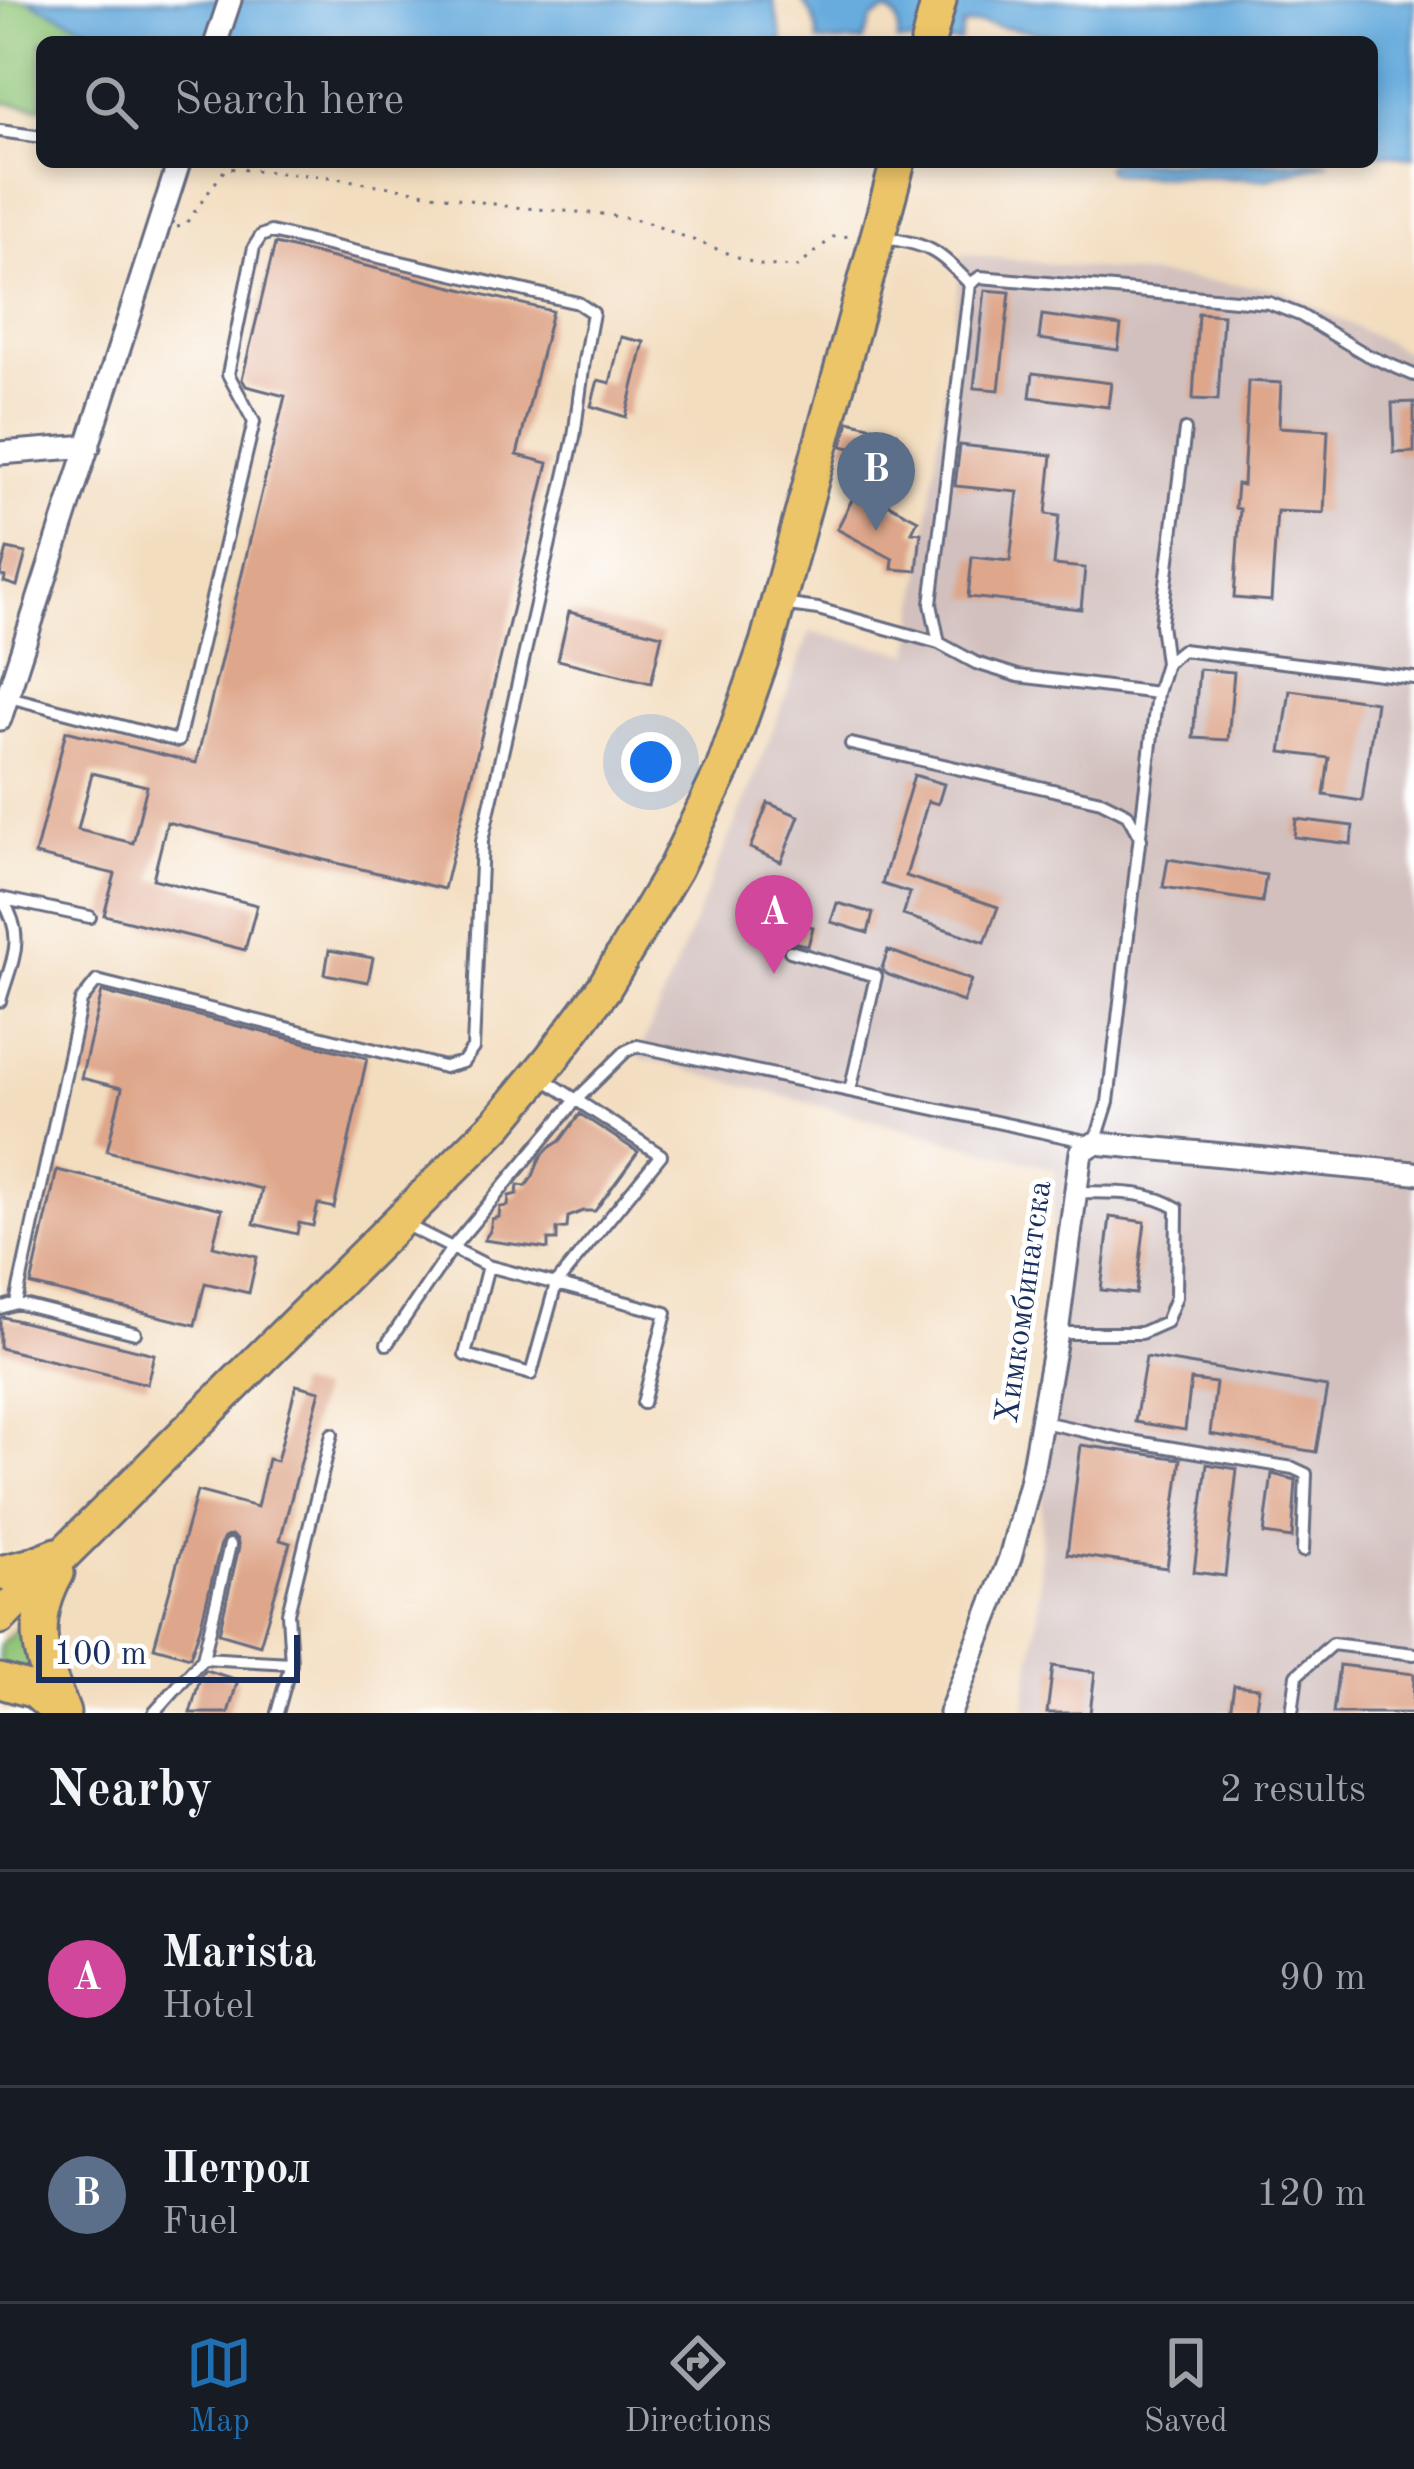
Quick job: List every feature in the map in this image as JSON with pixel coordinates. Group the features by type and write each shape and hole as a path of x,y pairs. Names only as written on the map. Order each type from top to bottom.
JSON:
{"main road":[{"path":"930,36 939,0"},
{"path":"0,1617 498,1123 604,988 675,868 723,769 778,604 896,168"},
{"path":"0,1573 70,1550"},
{"path":"62,1713 39,1643 40,1614 70,1550"},
{"path":"0,1682 35,1691 62,1713"}],"street":[{"path":"218,36 230,0"},
{"path":"4,708 177,168"},
{"path":"0,453 89,446"},
{"path":"1095,1143 1414,1173"},
{"name":"Химкомбинатска","path":"950,1713 1010,1558 1030,1483 1057,1334 1081,1152 1095,1143"}],"lane":[{"path":"0,131 36,136"},
{"path":"882,221 927,245 970,284"},
{"path":"4,708 178,741 254,422 228,374 254,248 261,236 272,232 578,302 593,313 574,437 482,841 473,1048 463,1062 444,1067 97,980 80,1001 16,1303"},
{"path":"939,643 931,604 970,284 980,277 1269,302 1414,375"},
{"path":"387,1344 452,1248 576,1100 626,1051 638,1046 1095,1143 1108,1102 1156,693 1166,663 1161,624 1185,430"},
{"path":"778,604 818,609 939,643 976,663 1018,676 1156,693"},
{"path":"1166,663 1182,650 1414,678"},
{"path":"851,744 1101,800 1127,814 1141,840"},
{"path":"1,898 90,917"},
{"path":"0,1001 18,938 14,917 1,898"},
{"path":"790,952 876,976 850,1091"},
{"path":"488,1266 465,1354 531,1374 556,1284 662,1155 538,1075"},
{"path":"1057,1334 1141,1333 1166,1322 1176,1297 1178,1208 1139,1193 1074,1192"},
{"path":"400,1221 488,1266 666,1313 643,1403"},
{"path":"0,1308 16,1303 135,1333"},
{"path":"1043,1422 1306,1474 1303,1552"},
{"path":"277,1713 291,1663 288,1613 332,1434"},
{"path":"154,1713 203,1658 230,1545"},
{"path":"1292,1713 1297,1675 1333,1643 1414,1654"},
{"path":"203,1658 291,1663"}],"path":[{"path":"158,230 184,226 226,168 329,177 512,207 643,221 759,265 798,267 833,237 882,221"}],"shaded area":[{"path":"962,254 1279,289 1414,356 1414,1713 1024,1713 1038,1613 1055,1169 638,1057 810,632 911,654"}],"green space":[{"path":"0,0 27,0 108,36 36,36 36,107 0,102"},
{"path":"34,1611 44,1682 0,1670 0,1645"}],"water":[{"path":"27,0 773,0 782,36 108,36"},
{"path":"801,0 1414,0 1414,157 1378,154 1378,36 1059,36 979,23 963,26 961,36 897,36 896,19 885,11 872,19 865,36 818,36"},
{"path":"1106,168 1307,168 1266,179 1110,172"}],"building":[{"path":"275,244 552,311 517,455 548,463 444,889 167,822 153,879 257,905 245,950 104,915 115,874 35,855 66,731 196,763 285,396 246,386 242,379","holes":["92,773 147,786 133,843 78,830"]},
{"path":"985,290 1010,292 999,390 974,388"},
{"path":"1198,313 1223,315 1218,400 1193,399"},
{"path":"1042,315 1121,326 1118,350 1039,339"},
{"path":"621,337 644,342 626,417 591,406 598,380 610,383"},
{"path":"1033,373 1111,383 1108,407 1030,397"},
{"path":"1248,381 1281,383 1279,427 1328,430 1324,513 1277,511 1271,601 1234,598 1240,509 1235,508 1237,484 1243,485"},
{"path":"1414,402 1414,452 1394,453 1392,403"},
{"path":"849,421 897,433 891,458 842,446"},
{"path":"960,445 1052,455 1046,514 1059,516 1054,565 1085,568 1081,609 968,597 972,557 1010,561 1018,492 955,486"},
{"path":"858,488 918,520 912,532 921,533 917,571 892,569 893,559 837,529"},
{"path":"7,549 26,553 17,586 4,582 0,575"},
{"path":"569,612 662,635 651,683 558,660"},
{"path":"1199,669 1234,672 1228,740 1193,738"},
{"path":"1290,690 1376,702 1362,801 1324,795 1329,758 1281,752"},
{"path":"914,775 944,784 938,804 928,801 906,876 998,907 985,942 903,915 910,893 882,884"},
{"path":"768,803 799,816 781,862 750,848"},
{"path":"1296,819 1353,826 1351,844 1294,837"},
{"path":"1168,859 1266,875 1262,902 1163,887"},
{"path":"837,903 873,913 868,933 831,922"},
{"path":"763,913 813,927 808,946 789,941 781,948 755,940"},
{"path":"329,950 373,958 368,982 325,974"},
{"path":"888,950 971,980 963,1002 886,974 882,968"},
{"path":"102,992 367,1058 334,1208 318,1204 313,1226 299,1223 297,1234 254,1224 262,1189 107,1151 122,1088 81,1078"},
{"path":"580,1114 638,1152 595,1211 568,1217 567,1228 557,1229 557,1240 548,1240 548,1249 484,1240 500,1207 508,1206 518,1185 526,1186 540,1158"},
{"path":"57,1170 222,1209 213,1246 257,1257 249,1293 205,1283 195,1325 31,1285"},
{"path":"1110,1217 1145,1222 1136,1294 1101,1290"},
{"path":"3,1317 154,1354 147,1384 0,1348"},
{"path":"1146,1357 1327,1387 1316,1452 1210,1434 1216,1383 1191,1380 1185,1430 1135,1422"},
{"path":"296,1385 320,1391 280,1540 290,1543 260,1645 219,1633 239,1547 231,1535 221,1543 190,1657 154,1647 197,1491 257,1507 268,1459 277,1461"},
{"path":"1081,1445 1181,1459 1167,1568 1067,1554"},
{"path":"1207,1464 1237,1469 1225,1576 1194,1572"},
{"path":"1272,1474 1296,1480 1292,1538 1264,1534"},
{"path":"1339,1665 1414,1674 1413,1713 1333,1713"},
{"path":"1053,1666 1095,1672 1090,1713 1047,1713"},
{"path":"205,1670 238,1680 228,1713 190,1713"},
{"path":"1234,1685 1259,1688 1255,1713 1230,1713"}],"place":[{"name":"Петрол","path":"876,531"},
{"name":"Marista","path":"774,974"}]}
